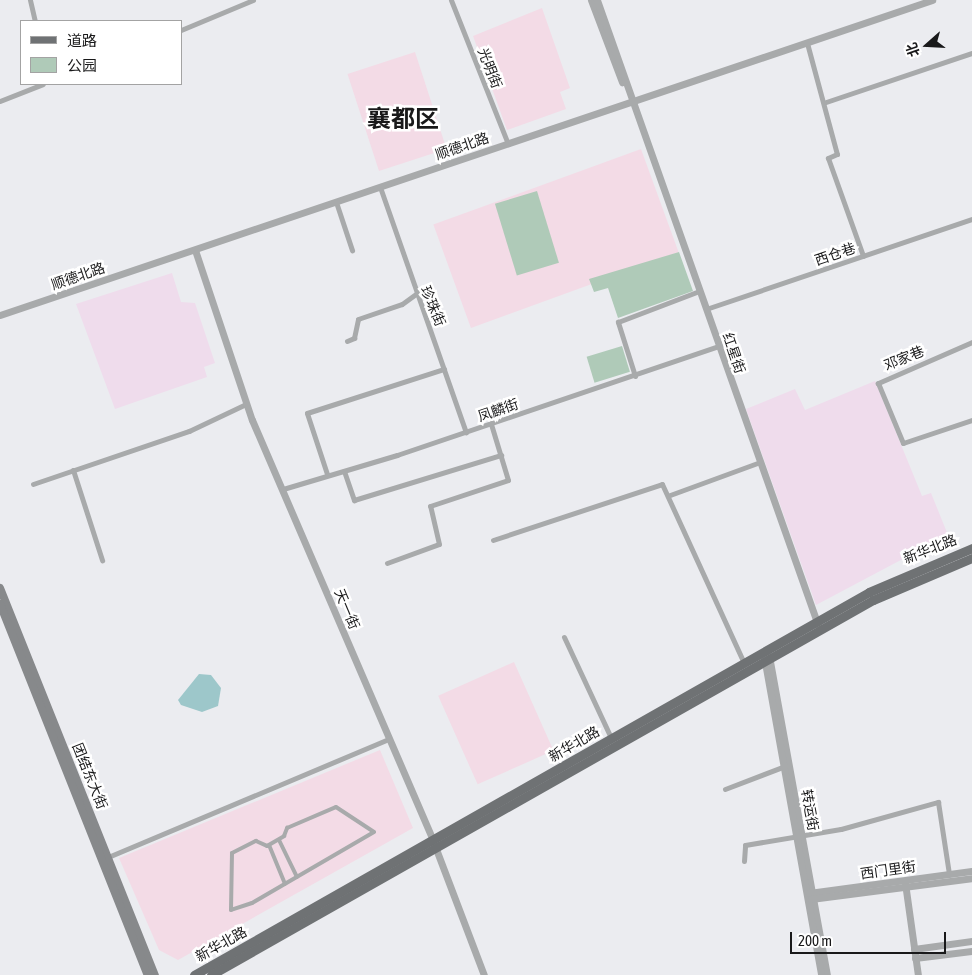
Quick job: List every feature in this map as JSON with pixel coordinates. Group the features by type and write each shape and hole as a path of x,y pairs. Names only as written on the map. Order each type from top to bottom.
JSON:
{"main road":[{"name":"新华北路","path":"211,975 434,845 818,626 894,579 972,548"},
{"name":"新华北路","path":"818,626 898,587 972,558"},
{"name":"团结东大街","path":"0,588 155,975"},
{"name":"团结东大街","path":"0,604 148,975"},
{"name":"新华北路","path":"194,975 434,845 611,738 744,663 766,655"}],"street":[{"path":"30,0 35,20"},
{"path":"182,30 253,0"},
{"name":"光明街","path":"451,0 508,144"},
{"name":"红星街","path":"591,0 624,84"},
{"name":"红星街","path":"597,0 630,102 706,309 818,626"},
{"name":"顺德北路","path":"0,315 930,0"},
{"path":"807,43 826,102 837,154 828,158 863,256"},
{"path":"826,102 972,53"},
{"path":"0,101 40,85"},
{"name":"珍珠街","path":"380,187 466,432"},
{"path":"336,202 352,250"},
{"name":"西仓巷","path":"706,309 972,219"},
{"name":"天一街","path":"195,250 246,404 390,739 434,845 484,975"},
{"path":"635,376 618,322 699,291"},
{"path":"347,342 354,338 358,319 402,304 416,294"},
{"name":"邓家巷","path":"972,342 878,381 903,443 972,420"},
{"name":"凤麟街","path":"283,489 491,424 719,346"},
{"path":"327,474 306,413 444,369"},
{"path":"33,484 189,431 246,404"},
{"path":"387,563 439,544 430,506 507,482 491,424"},
{"path":"344,471 354,500 501,455"},
{"path":"670,495 760,462"},
{"path":"73,470 102,560"},
{"path":"493,540 661,484 670,495 744,663"},
{"path":"564,637 611,738"},
{"name":"转运街","path":"766,655 810,896 827,975"},
{"path":"108,857 390,739"},
{"path":"725,789 786,766"},
{"path":"744,861 745,845 799,837 938,802 949,874"},
{"path":"336,807 374,832 285,884 231,910 232,852 256,841 269,845 279,840 287,828 336,807"},
{"path":"279,840 297,877"},
{"path":"269,845 285,884"},
{"name":"西门里街","path":"905,884 972,871"},
{"path":"810,896 972,878"},
{"path":"905,884 918,975"},
{"name":"转运街","path":"810,896 822,975"},
{"path":"914,949 972,941"},
{"path":"915,958 972,951"}],"shaded area":[{"path":"542,8 570,88 560,92 566,109 507,130 473,36"},
{"path":"415,52 447,149 379,171 347,74"},
{"path":"641,149 679,252 471,328 433,225"},
{"path":"172,273 181,302 195,303 215,363 204,367 207,377 115,409 76,304"},
{"path":"875,381 922,496 931,493 948,535 816,605 746,409 795,389 805,410"},
{"path":"514,662 553,751 478,784 438,696"},
{"path":"380,750 413,828 178,960 159,950 119,858"}],"green space":[{"path":"537,191 559,263 517,276 495,204"},
{"path":"679,252 693,291 618,318 608,288 594,292 589,279"},
{"path":"622,346 630,372 595,383 587,357"}],"water":[{"path":"199,674 211,675 221,688 218,706 202,712 181,705 178,700"}],"district":[{"name":"襄都区","path":"403,119"}]}
